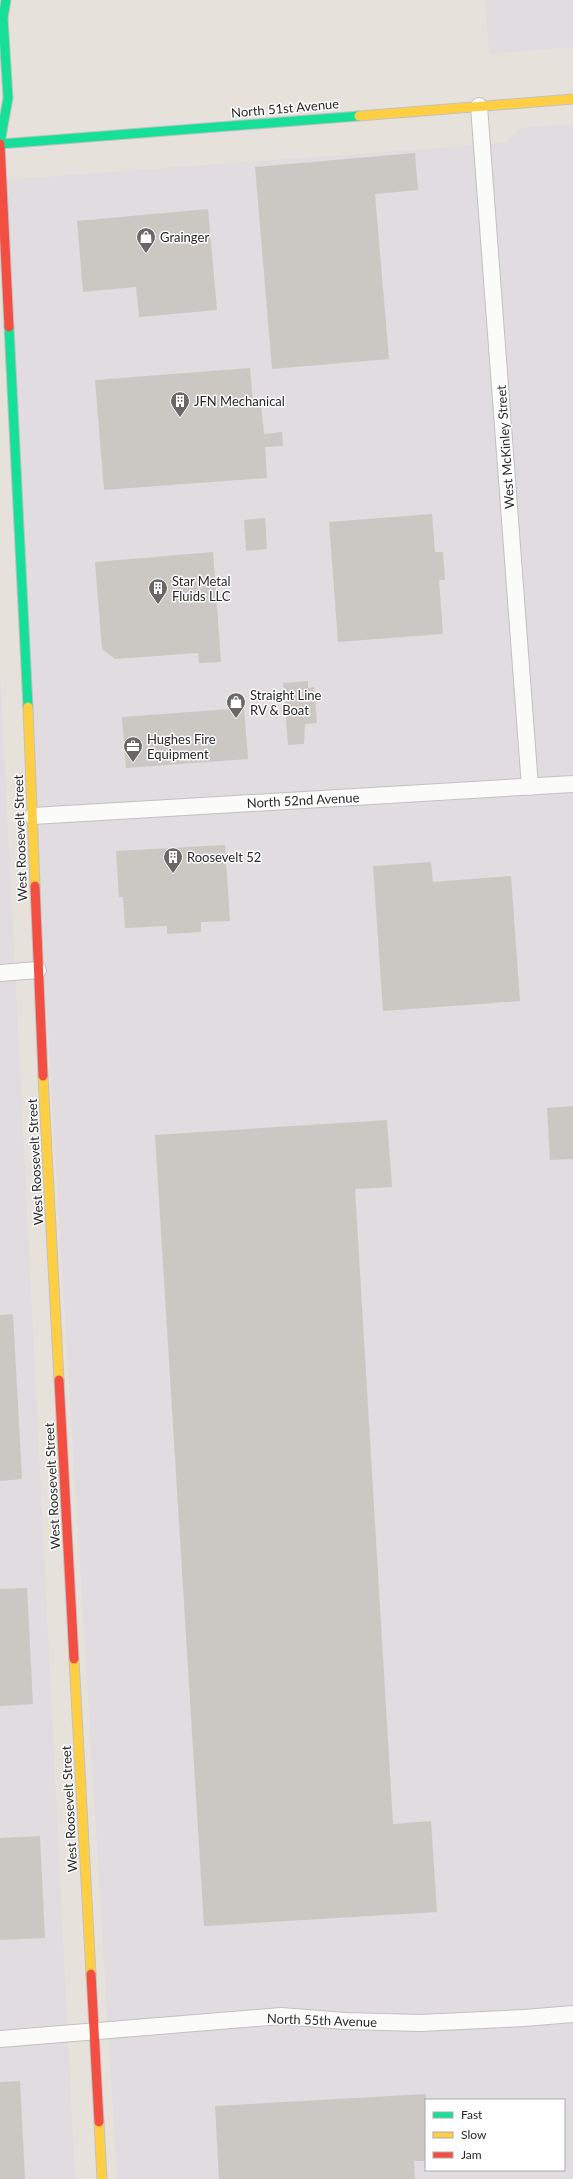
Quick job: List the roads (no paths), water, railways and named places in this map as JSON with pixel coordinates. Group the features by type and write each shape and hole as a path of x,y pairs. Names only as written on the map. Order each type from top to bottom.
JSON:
{"street":[{"name":"West Roosevelt Street","path":"6,0 4,18 8,98 0,144 33,816 38,970 102,2179"},
{"path":"4,18 16,3"},
{"name":"North 51st Avenue","path":"0,144 573,99"},
{"name":"West McKinley Street","path":"480,106 530,787"},
{"name":"North 52nd Avenue","path":"33,816 573,784"},
{"path":"0,972 38,970"},
{"name":"North 55th Avenue","path":"0,2039 281,2016 345,2021 420,2023 573,2014"}],"place":[{"name":"Grainger","path":"146,254"},
{"name":"JFN Mechanical","path":"180,418"},
{"name":"Star Metal Fluids LLC","path":"158,605"},
{"name":"Straight Line RV & Boat","path":"236,719"},
{"name":"Hughes Fire Equipment","path":"133,763"},
{"name":"Roosevelt 52","path":"173,874"}]}
